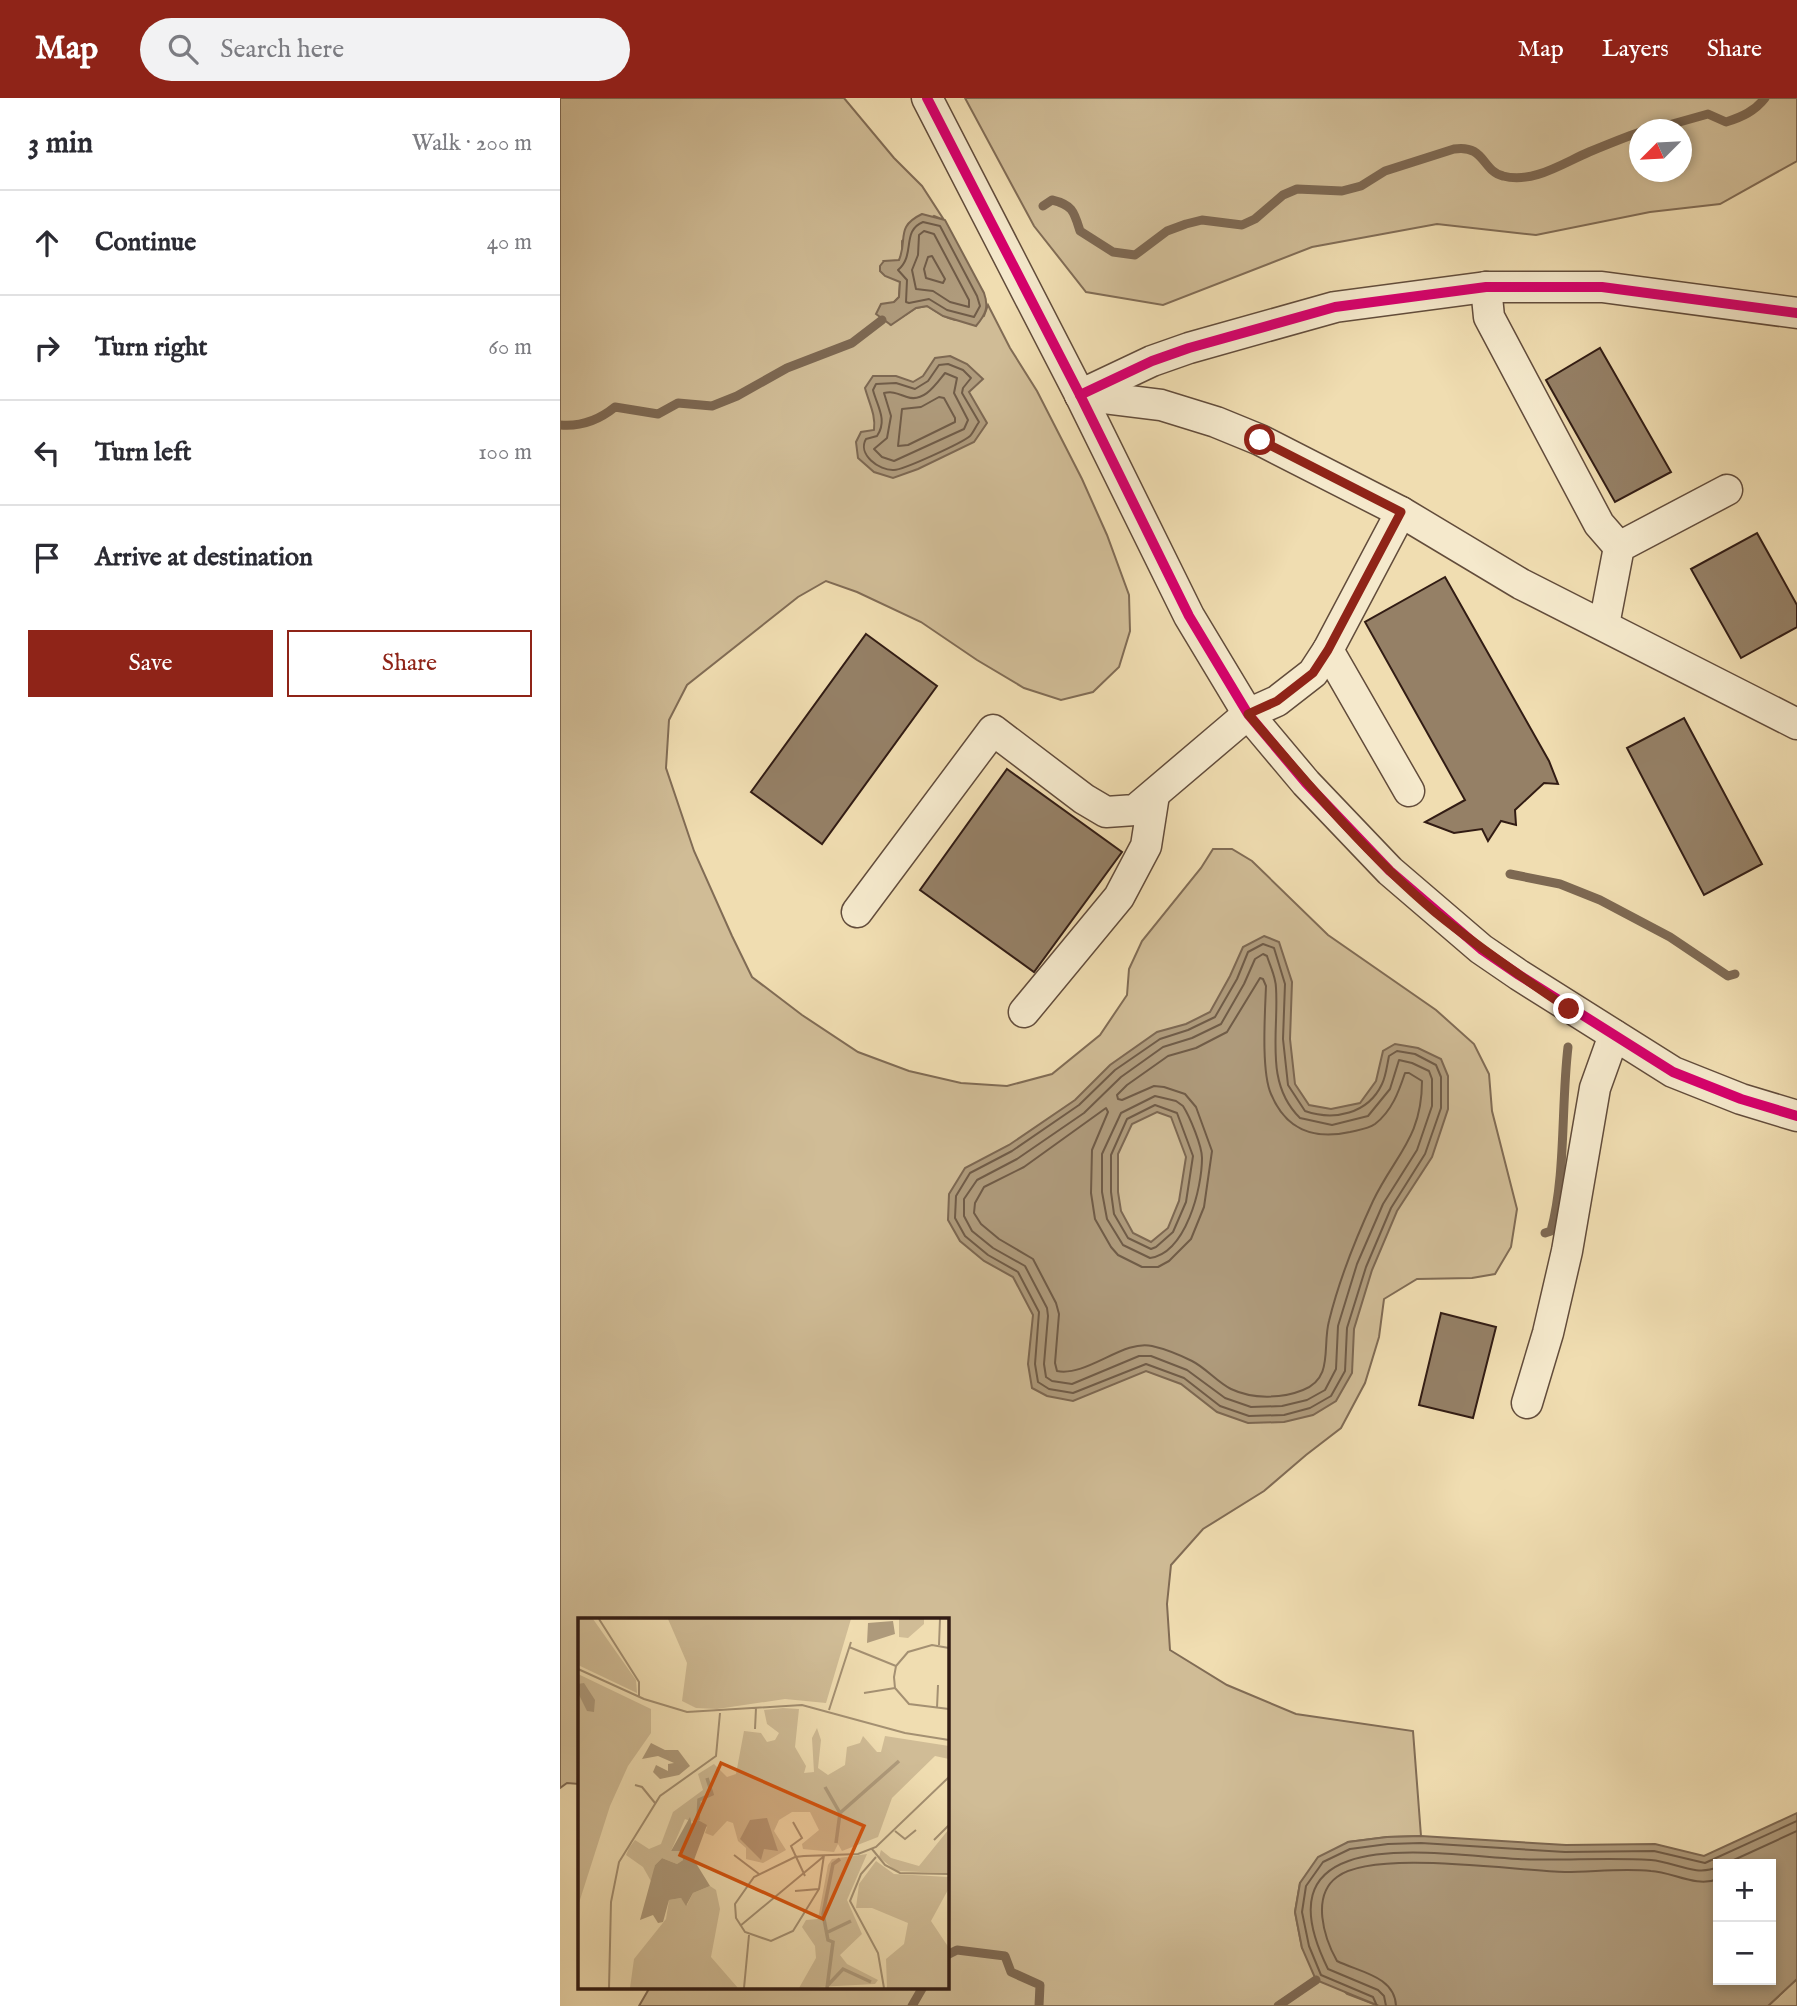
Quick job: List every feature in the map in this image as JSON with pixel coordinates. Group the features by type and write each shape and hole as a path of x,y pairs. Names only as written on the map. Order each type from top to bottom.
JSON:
{"street":[{"path":"927,98 1080,395 1189,616 1248,714 1306,783 1390,871 1433,910 1518,975 1673,1072 1741,1099 1797,1116"},
{"path":"1080,395 1152,361 1189,348 1335,307 1486,287 1602,288 1797,313"},
{"path":"1486,287 1489,317 1600,524 1619,547"},
{"path":"1080,395 1161,405 1216,422 1260,440 1401,512 1521,584 1797,724"},
{"path":"1619,547 1727,490"},
{"path":"857,912 993,730 1084,799 1106,812 1135,810 1248,714 1277,701 1313,673 1328,650 1401,512"},
{"path":"1604,625 1619,547"},
{"path":"1328,650 1409,791"},
{"path":"1024,1012 1119,897 1146,846 1154,794"},
{"path":"1527,1403 1548,1333 1567,1251 1595,1088 1614,1035"}],"shaded area":[{"path":"560,98 844,98 894,158 922,186 944,220 934,216 902,241 899,261 884,261 900,281 899,297 894,302 891,324 916,308 927,306 954,320 966,320 984,316 988,305 1010,348 1037,391 1107,535 1129,595 1130,631 1119,667 1093,692 1061,700 1024,688 921,622 857,592 826,581 798,597 687,685 669,720 666,768 694,851 752,977 802,1015 858,1052 909,1071 961,1083 1007,1086 1052,1074 1100,1035 1127,995 1129,969 1142,941 1201,868 1213,849 1232,849 1252,861 1328,935 1436,1010 1474,1044 1489,1074 1492,1111 1517,1209 1511,1247 1495,1274 1472,1278 1417,1279 1384,1299 1379,1337 1365,1383 1341,1428 1264,1491 1203,1529 1171,1565 1167,1604 1170,1650 1227,1685 1296,1714 1413,1731 1421,1836 1348,1842 1300,1883 1295,1912 1302,1948 1347,1994 1379,2006 639,2006 649,1988 948,1988 948,1618 578,1618 578,1784 567,1783 560,1788"},
{"path":"965,98 1797,98 1797,161 1720,204 1650,212 1536,235 1437,224 1312,247 1163,305 1086,292 1034,226"},
{"path":"1797,1979 1797,2006 1768,2006"}],"water":[{"path":"922,214 945,220 984,293 986,310 976,326 943,316 927,306 916,308 891,325 876,314 881,304 894,302 899,297 900,282 885,276 880,271 880,266 884,261 899,260 905,229"},
{"path":"950,356 967,364 983,379 969,392 987,423 974,442 918,469 893,478 874,472 858,458 856,442 861,432 874,430 873,414 865,388 873,376 896,376 913,382 923,376 935,358"},
{"path":"1264,936 1279,942 1292,982 1290,1039 1295,1084 1309,1105 1331,1109 1360,1103 1376,1081 1383,1051 1395,1044 1418,1048 1441,1059 1448,1076 1448,1109 1432,1157 1397,1211 1372,1270 1354,1329 1352,1373 1336,1401 1313,1415 1284,1422 1248,1423 1217,1412 1181,1384 1146,1371 1073,1401 1047,1396 1032,1388 1028,1364 1033,1315 1013,1277 984,1261 960,1241 948,1220 949,1194 965,1168 1009,1145 1075,1100 1110,1065 1157,1032 1186,1024 1210,1012 1243,947","holes":["1157,1112 1171,1117 1186,1157 1179,1201 1168,1228 1151,1242 1133,1233 1121,1211 1118,1154 1132,1124"]},
{"path":"1797,1813 1797,1979 1768,2006 1379,2006 1316,1980 1302,1948 1295,1912 1300,1883 1318,1857 1348,1842 1421,1836 1566,1845 1655,1844 1704,1856"}],"building":[{"path":"1600,348 1671,472 1615,502 1546,380"},
{"path":"1757,533 1797,605 1797,627 1741,658 1691,569"},
{"path":"1445,577 1549,761 1558,784 1544,783 1515,810 1516,825 1501,821 1488,841 1482,829 1454,833 1425,822 1465,800 1365,622"},
{"path":"866,634 937,686 822,844 751,792"},
{"path":"1684,718 1762,864 1704,895 1627,748"},
{"path":"1007,769 1122,852 1034,972 920,890"},
{"path":"1441,1313 1496,1327 1473,1418 1419,1405"}],"waterway":[{"path":"1690,119 1708,114 1726,122 1748,113 1765,98"},
{"path":"1043,206 1052,200 1064,204 1074,214 1080,231 1113,252 1135,255 1167,231 1186,224 1202,220 1242,225 1255,219 1283,195 1297,189 1342,191 1361,186 1385,171 1454,149 1472,150 1496,173 1514,178 1537,175 1629,136"},
{"path":"560,425 590,422 615,407 658,414 678,403 712,406 737,396 787,368 852,343 882,320"},
{"path":"1510,874 1560,884 1600,900 1670,937 1728,976 1735,974"},
{"path":"1545,1233 1551,1231 1559,1187 1568,1047"},
{"path":"948,1954 957,1950 1005,1956 1011,1972 1040,1985 1039,2006"},
{"path":"1278,2006 1316,1980"},
{"path":"912,2006 922,1988"}],"cycle path":[{"path":"927,98 1080,395 1189,616 1248,714 1306,783 1390,871 1481,949 1519,975 1673,1072 1741,1099 1797,1116"},
{"path":"1080,395 1152,361 1189,348 1335,307 1486,287 1602,287 1797,313"}],"route":[{"path":"1260,440 1401,512 1328,650 1313,673 1277,701 1248,714 1306,783 1390,871 1481,949 1569,1009"}]}
